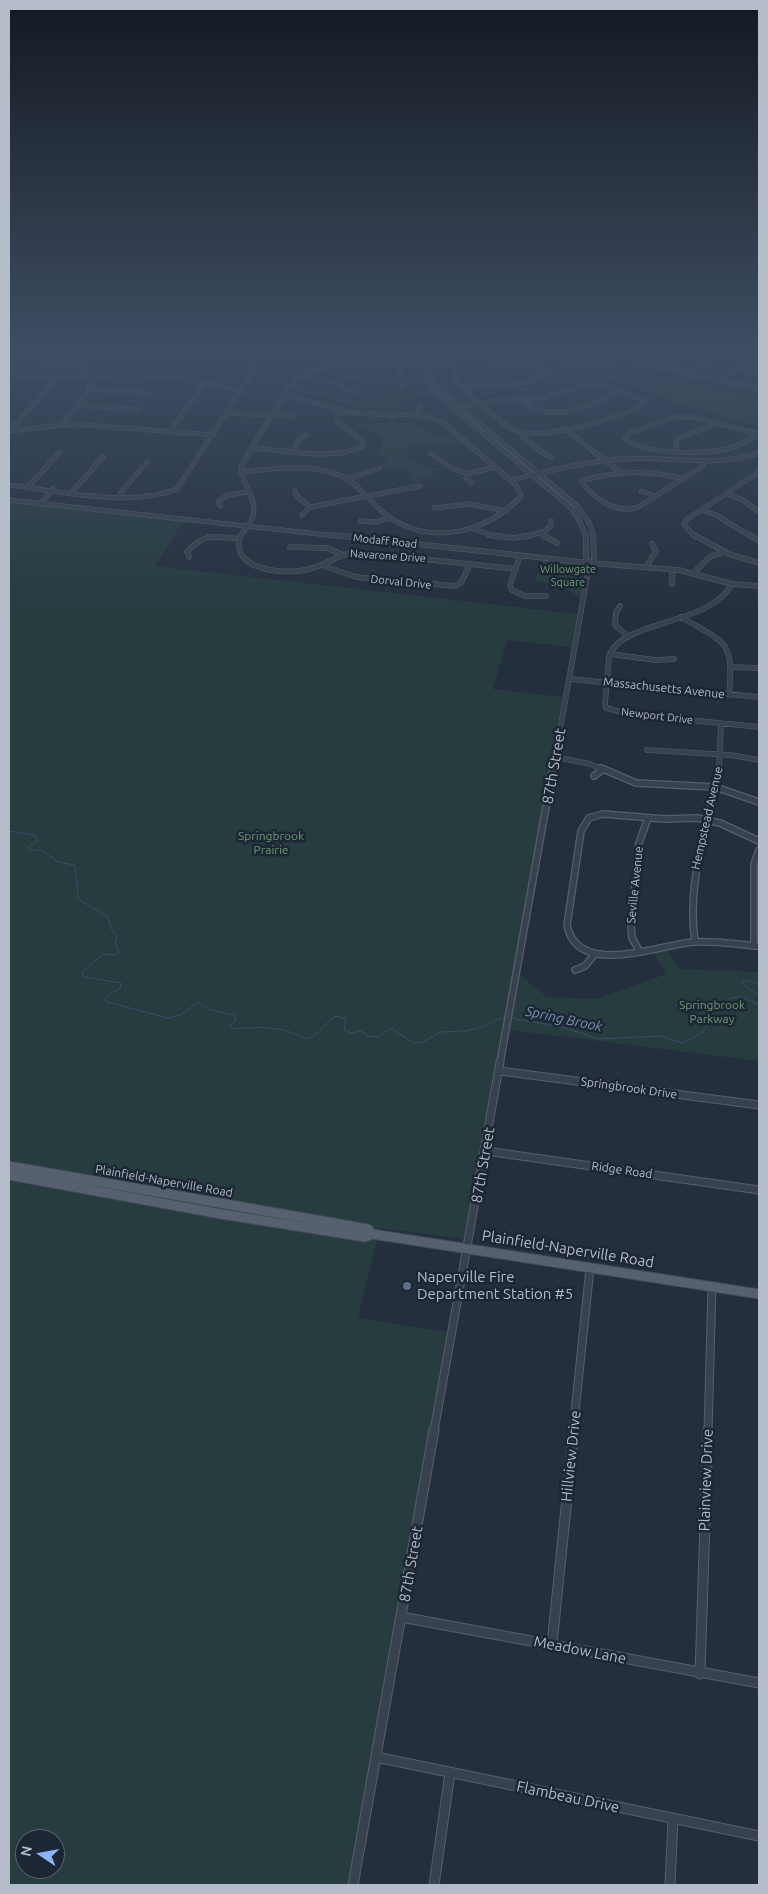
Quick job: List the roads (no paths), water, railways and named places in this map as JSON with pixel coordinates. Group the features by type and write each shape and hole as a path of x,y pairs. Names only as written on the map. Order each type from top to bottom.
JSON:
{"main road":[{"name":"Plainfield-Naperville Road","path":"9,1166 368,1229 372,1234"},
{"name":"Plainfield-Naperville Road","path":"9,1175 281,1224 365,1237 372,1234 759,1294"}],"street":[{"path":"9,485 150,498 174,491 180,486 212,438"},
{"path":"189,557 187,552 192,543 201,538 240,539 248,526 254,510 241,472 258,438"},
{"path":"293,451 300,438"},
{"path":"252,448 341,454 360,449 363,444 360,438"},
{"path":"461,438 510,480 518,488 521,496"},
{"name":"87th Street","path":"489,438 566,503 581,521 588,539 586,560 590,563"},
{"name":"87th Street","path":"353,1885 590,563 594,560 596,545 589,522 577,506 496,438"},
{"path":"524,438 544,454 551,457"},
{"path":"577,438 620,472"},
{"path":"625,438 625,441 631,445 656,449 704,451 731,448 750,438"},
{"path":"676,450 679,438"},
{"path":"656,449 656,460"},
{"path":"28,487 59,453"},
{"path":"510,480 624,458 703,462 738,459 759,453"},
{"path":"431,454 452,468 468,474 495,467"},
{"path":"73,491 103,457"},
{"path":"118,496 147,462"},
{"path":"684,479 659,472 620,472 581,481 605,504 621,510 634,509 684,479 703,466 703,462"},
{"path":"348,479 380,468"},
{"path":"241,472 315,470 331,472 348,479 390,518 406,526 431,531 474,528 493,522 521,496"},
{"path":"759,472 686,520 684,527 723,553 744,561 759,563"},
{"path":"468,474 466,478 470,483"},
{"path":"302,515 310,507 420,486"},
{"path":"40,504 53,489"},
{"path":"295,491 297,496 310,507"},
{"path":"220,506 218,502 222,497 248,492"},
{"path":"641,492 656,496"},
{"path":"726,493 743,500 759,512"},
{"path":"521,496 528,497"},
{"name":"Modaff Road","path":"9,500 590,563 672,569 732,584 759,586"},
{"path":"434,508 470,504 506,511"},
{"path":"619,516 621,510"},
{"path":"701,510 716,515 759,541"},
{"path":"360,521 374,522 390,518"},
{"path":"474,528 483,534 498,538 516,537 549,528 551,521"},
{"path":"539,532 549,540 557,543"},
{"name":"Navarone Drive","path":"240,539 238,545 240,556 250,564 295,570 321,565 341,554 360,552 516,569"},
{"path":"646,567 656,551 652,544"},
{"path":"290,546 326,548 341,554"},
{"path":"693,573 711,556 723,553"},
{"path":"520,555 510,585 512,590 525,596 546,596"},
{"name":"Dorval Drive","path":"321,565 356,577 445,586 461,583 470,564"},
{"path":"672,569 672,584"},
{"path":"674,659 655,660 610,654 616,645 630,637 724,600 731,590 732,584"},
{"path":"620,606 616,612 615,625 630,637"},
{"path":"680,618 723,644 729,652 729,695"},
{"name":"Newport Drive","path":"610,654 604,698 606,708 629,714 759,727"},
{"path":"730,667 759,668"},
{"name":"Massachusetts Avenue","path":"570,679 759,697"},
{"name":"Hempstead Avenue","path":"694,942 692,928 695,867 715,787 720,754 721,723"},
{"path":"647,750 720,754 759,760"},
{"path":"556,757 577,760 636,783 715,787 759,802"},
{"path":"594,776 602,770"},
{"path":"759,841 720,823 706,819 648,818 603,814 593,816 582,827 568,930 576,942 596,954 619,956 694,942 757,946 754,864 759,850"},
{"name":"Seville Avenue","path":"640,952 632,938 631,925 639,843 648,818"},
{"path":"575,970 585,966 596,954"},
{"name":"Springbrook Drive","path":"500,1070 759,1105"},
{"name":"Ridge Road","path":"486,1151 759,1190"},
{"name":"Hillview Drive","path":"552,1644 590,1268"},
{"name":"Plainview Drive","path":"700,1674 712,1287"},
{"name":"Meadow Lane","path":"401,1617 552,1644 700,1674 759,1683"},
{"name":"Flambeau Drive","path":"376,1757 759,1836"},
{"path":"434,1885 450,1773"},
{"path":"670,1885 673,1819"}],"waterway":[{"name":"Spring Brook","path":"9,831 35,835 38,841 28,847 28,850 42,850 58,862 75,865 78,899 108,917 112,930 117,936 115,942 119,952 115,955 103,954 82,972 84,977 121,983 120,988 105,997 107,1002 168,1018 181,1015 198,1002 210,1010 234,1015 236,1020 230,1025 233,1029 279,1029 305,1039 314,1035 337,1016 346,1019 344,1030 351,1033 361,1031 368,1036 378,1037 391,1028 412,1042 421,1043 440,1032 466,1031 486,1026 497,1019 507,1018"},
{"name":"Spring Brook","path":"759,984 747,980 742,983 759,996"},
{"name":"Spring Brook","path":"511,1018 566,1028 599,1039 660,1036 683,1043 703,1032 710,1020 703,1012 704,1009 727,1009 730,998 743,997 759,1005"}],"place":[{"name":"Naperville Fire Department Station #5","path":"407,1286"}],"park label":[{"name":"Willowgate Square","path":"568,575"},
{"name":"Springbrook Prairie","path":"271,843"},
{"name":"Springbrook Parkway","path":"712,1012"}]}
